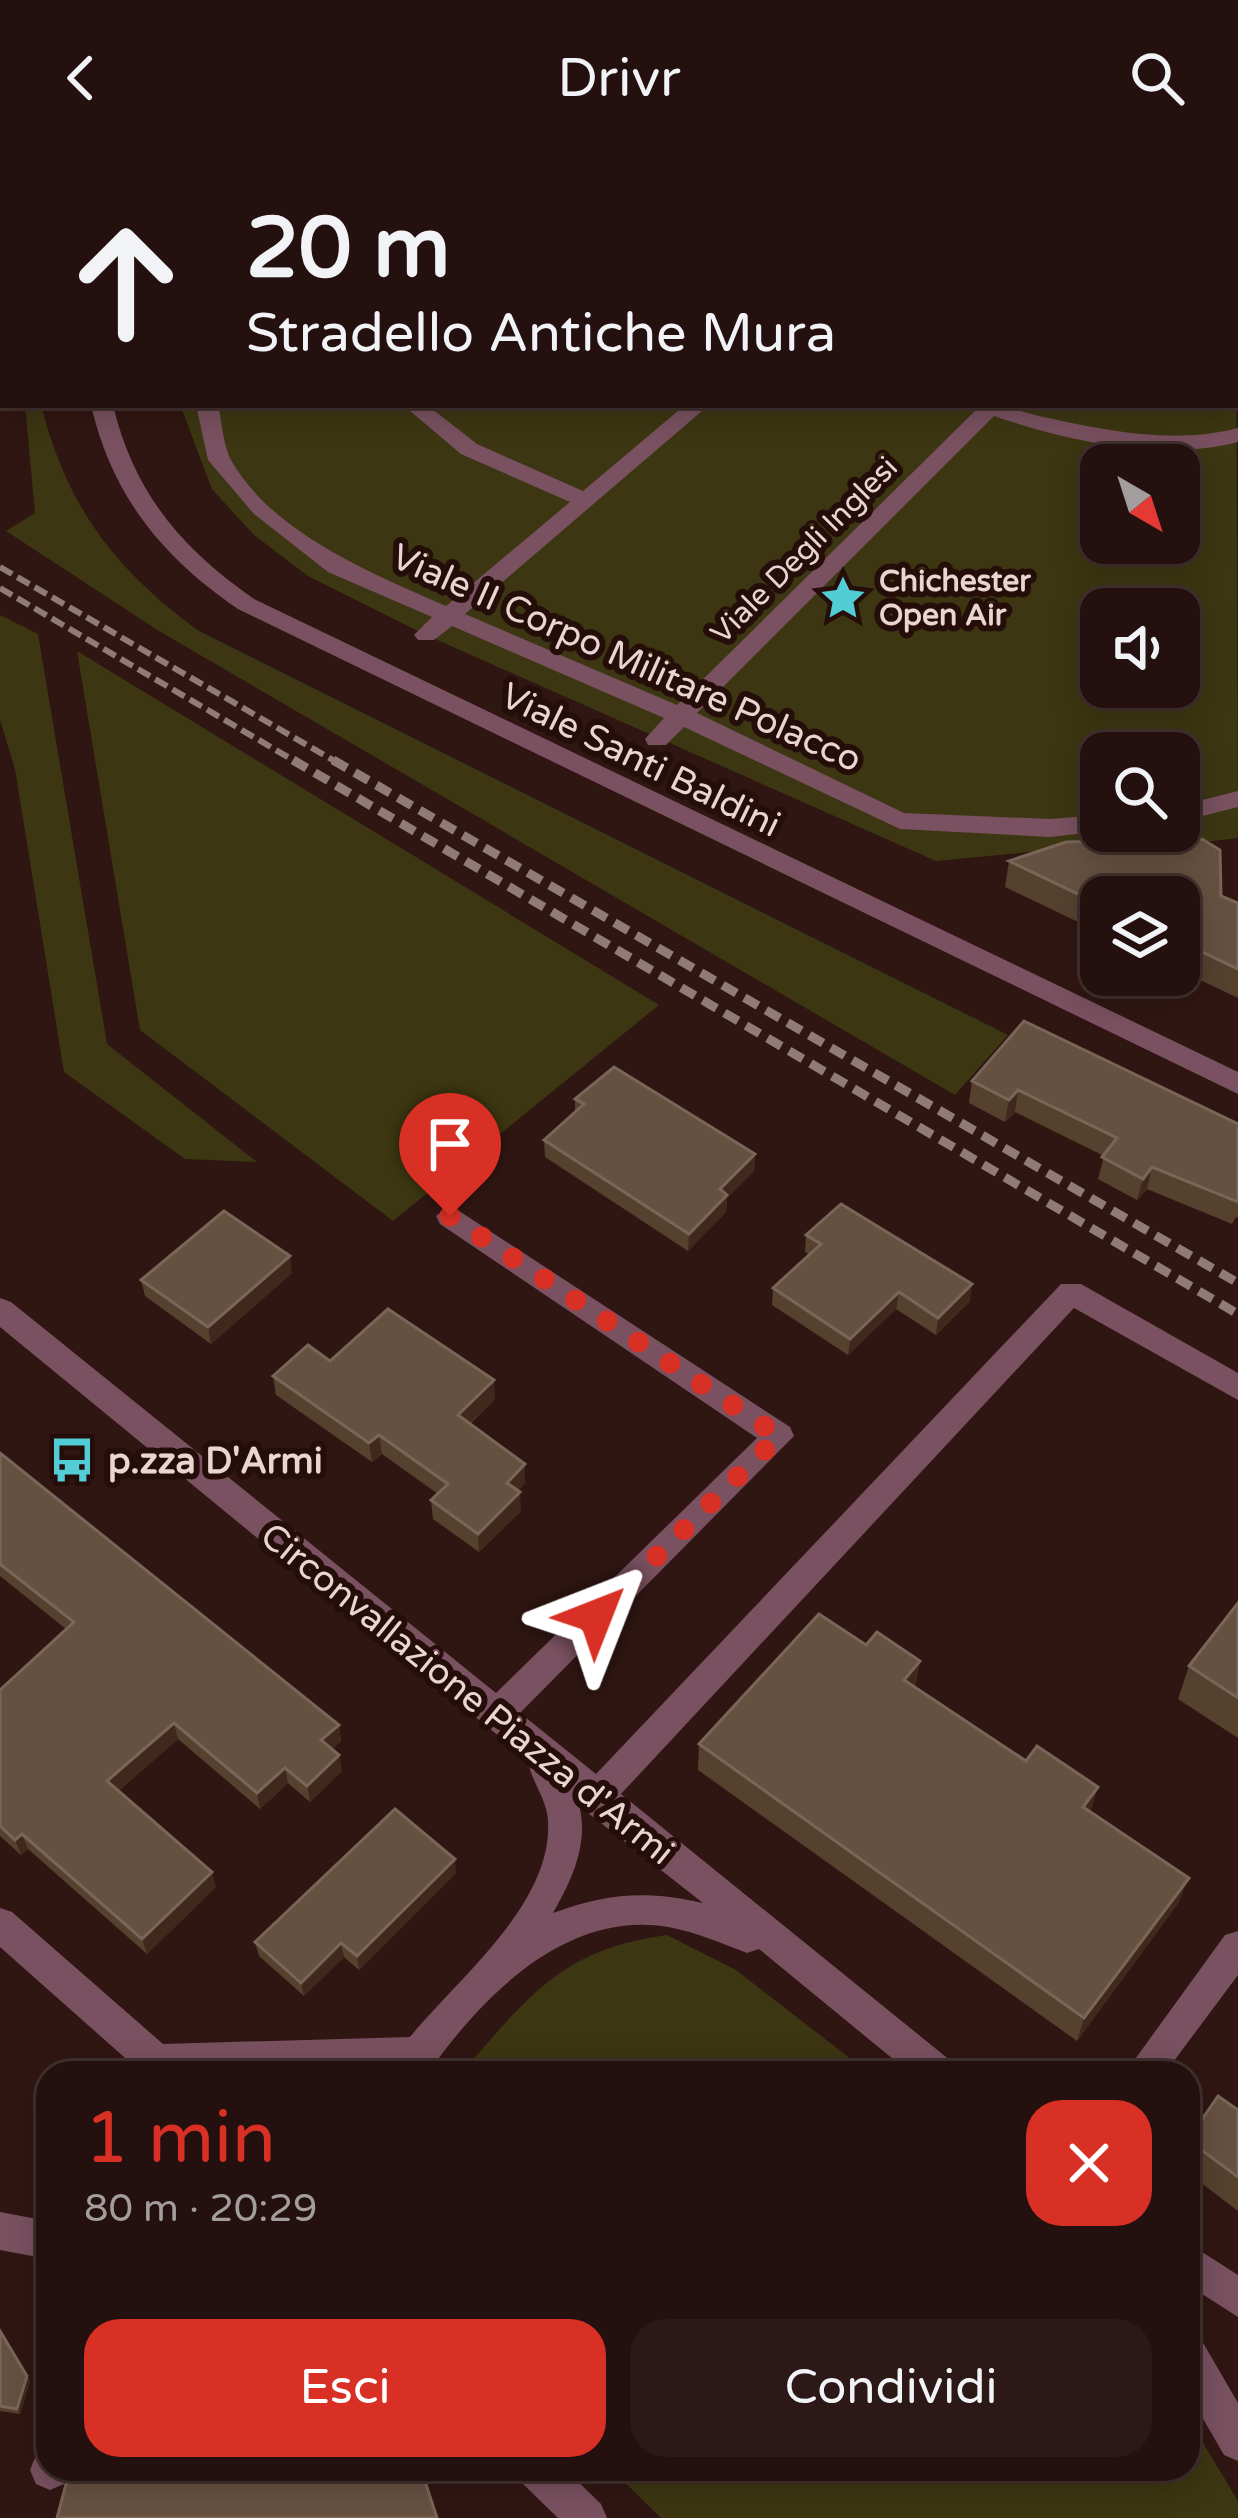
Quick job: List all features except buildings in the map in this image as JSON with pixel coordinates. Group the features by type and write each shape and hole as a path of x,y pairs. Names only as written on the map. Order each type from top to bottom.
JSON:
{"street":[{"name":"Viale Santi Baldini","path":"102,408 108,442 142,511 201,575 246,604 1238,1084"},
{"name":"Viale II Corpo Militare Polacco","path":"208,408 220,460 262,509 336,567 680,715 900,820 1050,828 1080,825"},
{"path":"418,408 469,449 584,500"},
{"path":"426,635 694,408"},
{"name":"Viale Degli Inglesi","path":"657,739 990,408"},
{"path":"996,408 1032,424 1142,440 1236,441"},
{"path":"1200,809 1238,799"},
{"path":"450,1216 779,1436 497,1714"},
{"path":"595,1798 1071,1292 1238,1388"},
{"name":"Circonvallazione Piazza d'Armi","path":"0,1310 923,2061"},
{"path":"416,2061 501,1960 557,1879 568,1838 562,1801 525,1738"},
{"path":"501,1960 569,1921 640,1905 701,1914 795,1961"},
{"path":"0,1924 146,2061"},
{"path":"1152,2061 1238,1947"},
{"path":"0,2231 36,2238"},
{"path":"1200,2271 1238,2298"},
{"path":"1200,2376 1238,2441"},
{"path":"548,2481 587,2518"}],"shaded area":[{"path":"25,408 42,408 65,475 98,533 142,584 199,631 1008,1035 955,1095 159,631 6,531 35,513"},
{"path":"182,408 1236,408 1238,838 1200,843 1200,732 1080,732 1080,850 936,861 426,635 308,576 254,535 212,489"},
{"path":"0,615 38,634 107,1044 257,1162 185,1159 64,1072 15,769 0,720"},
{"path":"77,651 659,1005 393,1221 140,1030"},
{"path":"667,1935 736,1970 854,2061 472,2061 549,1981 599,1952"},
{"path":"1200,2438 1238,2501 1238,2518 661,2518 623,2481 1200,2481"}],"railway":[{"path":"0,567 338,763"},
{"path":"0,588 298,763"},
{"path":"293,760 1238,1314"},
{"path":"333,760 1238,1283"}],"place":[{"name":"Chichester Open Air","path":"843,598"},
{"name":"p.zza D'Armi","path":"72,1460"}],"route":[{"path":"450,1216 779,1436 596,1616"}]}
